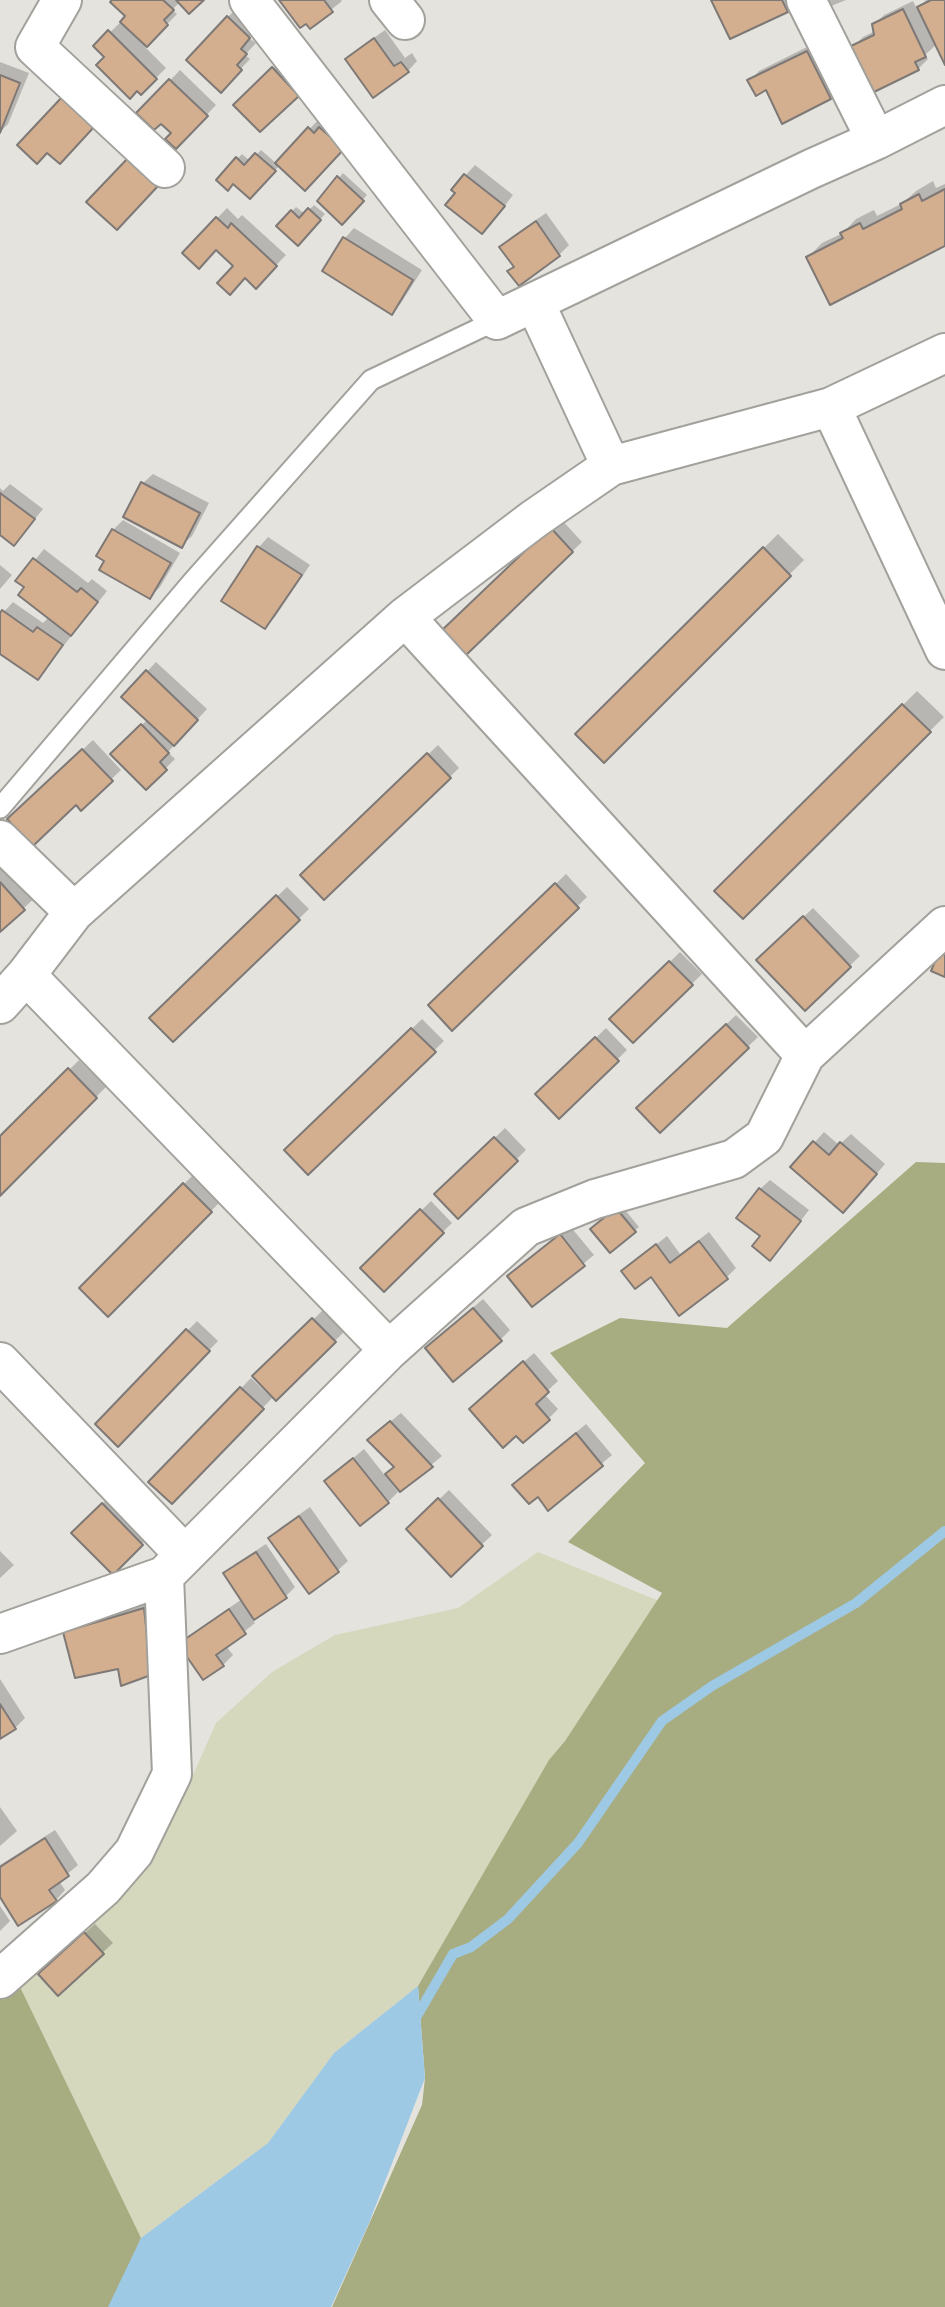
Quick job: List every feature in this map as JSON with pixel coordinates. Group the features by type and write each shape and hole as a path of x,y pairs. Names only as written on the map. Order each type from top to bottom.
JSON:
{"street":[{"path":"62,0 35,47 165,168"},
{"path":"249,0 497,320 945,105"},
{"path":"806,0 876,140"},
{"path":"536,303 611,466"},
{"path":"0,1004 74,912 405,617 534,519 611,466 831,407 945,353"},
{"path":"831,407 945,650"},
{"path":"405,617 805,1055"},
{"path":"0,840 74,912"},
{"path":"0,1634 174,1565 389,1350 526,1227 595,1199 734,1159 764,1137 805,1055 945,926"},
{"path":"26,975 389,1350"},
{"path":"0,1362 174,1565 172,1774 134,1852 103,1888 0,1979"}],"lane":[{"path":"0,808 371,380 497,320"}],"green space":[{"path":"916,1162 945,1163 945,2307 332,2307 422,2105 425,2078 418,1986 549,1760 565,1741 662,1593 568,1542 645,1463 550,1353 620,1318 727,1328"},
{"path":"538,1552 664,1603 565,1741 418,1986 334,2053 268,2143 141,2238 11,1993 142,1874 189,1784 216,1723 272,1672 335,1635 458,1608"},
{"path":"20,1987 141,2238 111,2307 0,2307 0,1999"}],"water":[{"path":"418,1986 425,2078 369,2223 331,2307 108,2307 141,2238 268,2143 334,2053"}],"building":[{"path":"163,0 174,10 164,20 168,25 147,47 120,22 125,16 110,2"},
{"path":"176,0 204,0 189,14"},
{"path":"279,0 324,0 333,12 310,29 306,24 300,28"},
{"path":"711,0 782,0 788,12 730,39"},
{"path":"931,0 945,0 945,65 917,7"},
{"path":"903,9 926,57 915,62 919,70 874,92 851,46 874,35 872,24"},
{"path":"227,16 250,38 241,49 247,54 237,65 242,70 221,93 186,60"},
{"path":"108,30 157,79 141,95 137,91 130,99 96,65 104,57 93,46"},
{"path":"374,38 394,66 401,62 409,72 373,98 345,59"},
{"path":"807,51 831,99 782,124 766,90 756,96 747,80"},
{"path":"272,67 299,96 260,132 233,105"},
{"path":"0,75 20,83 0,133"},
{"path":"169,79 208,116 176,149 165,139 171,133 161,124 154,130 136,113"},
{"path":"62,97 94,127 60,164 47,153 37,164 17,145"},
{"path":"308,127 314,133 319,127 344,149 305,191 275,163"},
{"path":"255,153 276,171 250,199 233,184 228,191 216,180 236,157 244,165"},
{"path":"128,158 158,186 117,230 86,202"},
{"path":"464,174 505,206 482,234 445,205 455,193 451,190"},
{"path":"337,176 364,201 342,225 317,201"},
{"path":"945,189 945,246 830,305 806,257 843,238 840,233 860,223 863,229 902,209 900,204 919,194 922,201"},
{"path":"308,208 321,220 298,246 276,226 291,210 299,218"},
{"path":"216,217 228,228 231,223 277,266 256,289 245,278 230,295 217,283 233,266 216,250 199,269 182,253"},
{"path":"536,221 560,256 519,286 507,271 514,267 499,247"},
{"path":"343,237 413,280 392,315 322,271"},
{"path":"141,482 200,513 182,548 123,517"},
{"path":"0,493 35,519 14,546 0,535"},
{"path":"550,527 573,552 463,658 439,633"},
{"path":"112,529 171,563 150,599 99,570 104,561 96,556"},
{"path":"257,546 302,575 265,629 221,601"},
{"path":"763,547 791,576 604,763 575,734"},
{"path":"33,558 77,592 81,588 98,602 71,636 18,595 24,587 15,581"},
{"path":"2,610 33,632 37,627 63,645 38,680 0,654"},
{"path":"146,670 198,720 174,746 121,697"},
{"path":"902,704 931,732 743,919 714,891"},
{"path":"141,724 169,753 160,762 167,770 146,790 110,754"},
{"path":"82,749 113,781 81,811 76,805 33,846 7,819"},
{"path":"427,753 451,778 324,900 300,875"},
{"path":"0,882 25,910 0,932"},
{"path":"555,883 579,908 452,1031 428,1005"},
{"path":"276,895 300,920 173,1042 149,1018"},
{"path":"803,916 851,967 805,1011 756,960"},
{"path":"945,938 945,977 931,971"},
{"path":"669,961 693,985 633,1043 609,1019"},
{"path":"726,1024 749,1048 660,1133 636,1108"},
{"path":"411,1028 436,1052 308,1175 284,1150"},
{"path":"595,1037 619,1061 559,1119 535,1094"},
{"path":"68,1068 97,1098 0,1196 0,1136"},
{"path":"494,1137 518,1161 458,1219 434,1194"},
{"path":"813,1141 829,1155 840,1142 877,1174 843,1213 790,1167"},
{"path":"183,1183 212,1212 108,1317 79,1288"},
{"path":"759,1188 801,1221 770,1261 752,1246 760,1236 736,1218"},
{"path":"616,1208 636,1232 610,1253 590,1229"},
{"path":"420,1209 444,1233 384,1292 360,1268"},
{"path":"560,1234 585,1266 532,1307 507,1276"},
{"path":"699,1241 728,1279 679,1316 651,1277 635,1289 621,1271 656,1244 670,1263"},
{"path":"473,1308 502,1341 453,1382 425,1348"},
{"path":"312,1318 336,1342 276,1401 252,1376"},
{"path":"186,1329 210,1351 118,1447 95,1424"},
{"path":"523,1361 549,1392 536,1404 550,1420 523,1443 516,1436 503,1448 469,1409"},
{"path":"240,1387 264,1409 172,1504 148,1482"},
{"path":"390,1421 433,1467 400,1492 385,1474 394,1467 367,1440"},
{"path":"576,1433 603,1466 548,1511 538,1497 529,1504 512,1485"},
{"path":"353,1458 389,1503 360,1526 324,1481"},
{"path":"438,1498 483,1546 451,1577 406,1529"},
{"path":"102,1503 143,1545 113,1575 71,1533"},
{"path":"299,1516 339,1572 309,1594 268,1538"},
{"path":"256,1552 287,1598 254,1620 223,1573"},
{"path":"144,1608 151,1675 121,1686 118,1669 75,1678 63,1632"},
{"path":"229,1609 246,1634 216,1655 224,1666 203,1680 178,1644"},
{"path":"0,1704 16,1729 0,1739"},
{"path":"45,1838 69,1876 49,1890 57,1901 18,1926 0,1897 0,1867"},
{"path":"84,1932 104,1954 58,1996 38,1974"}],"waterway":[{"path":"414,2021 453,1954 471,1947 508,1919 578,1843 662,1721 712,1686 856,1603 945,1531"}]}
